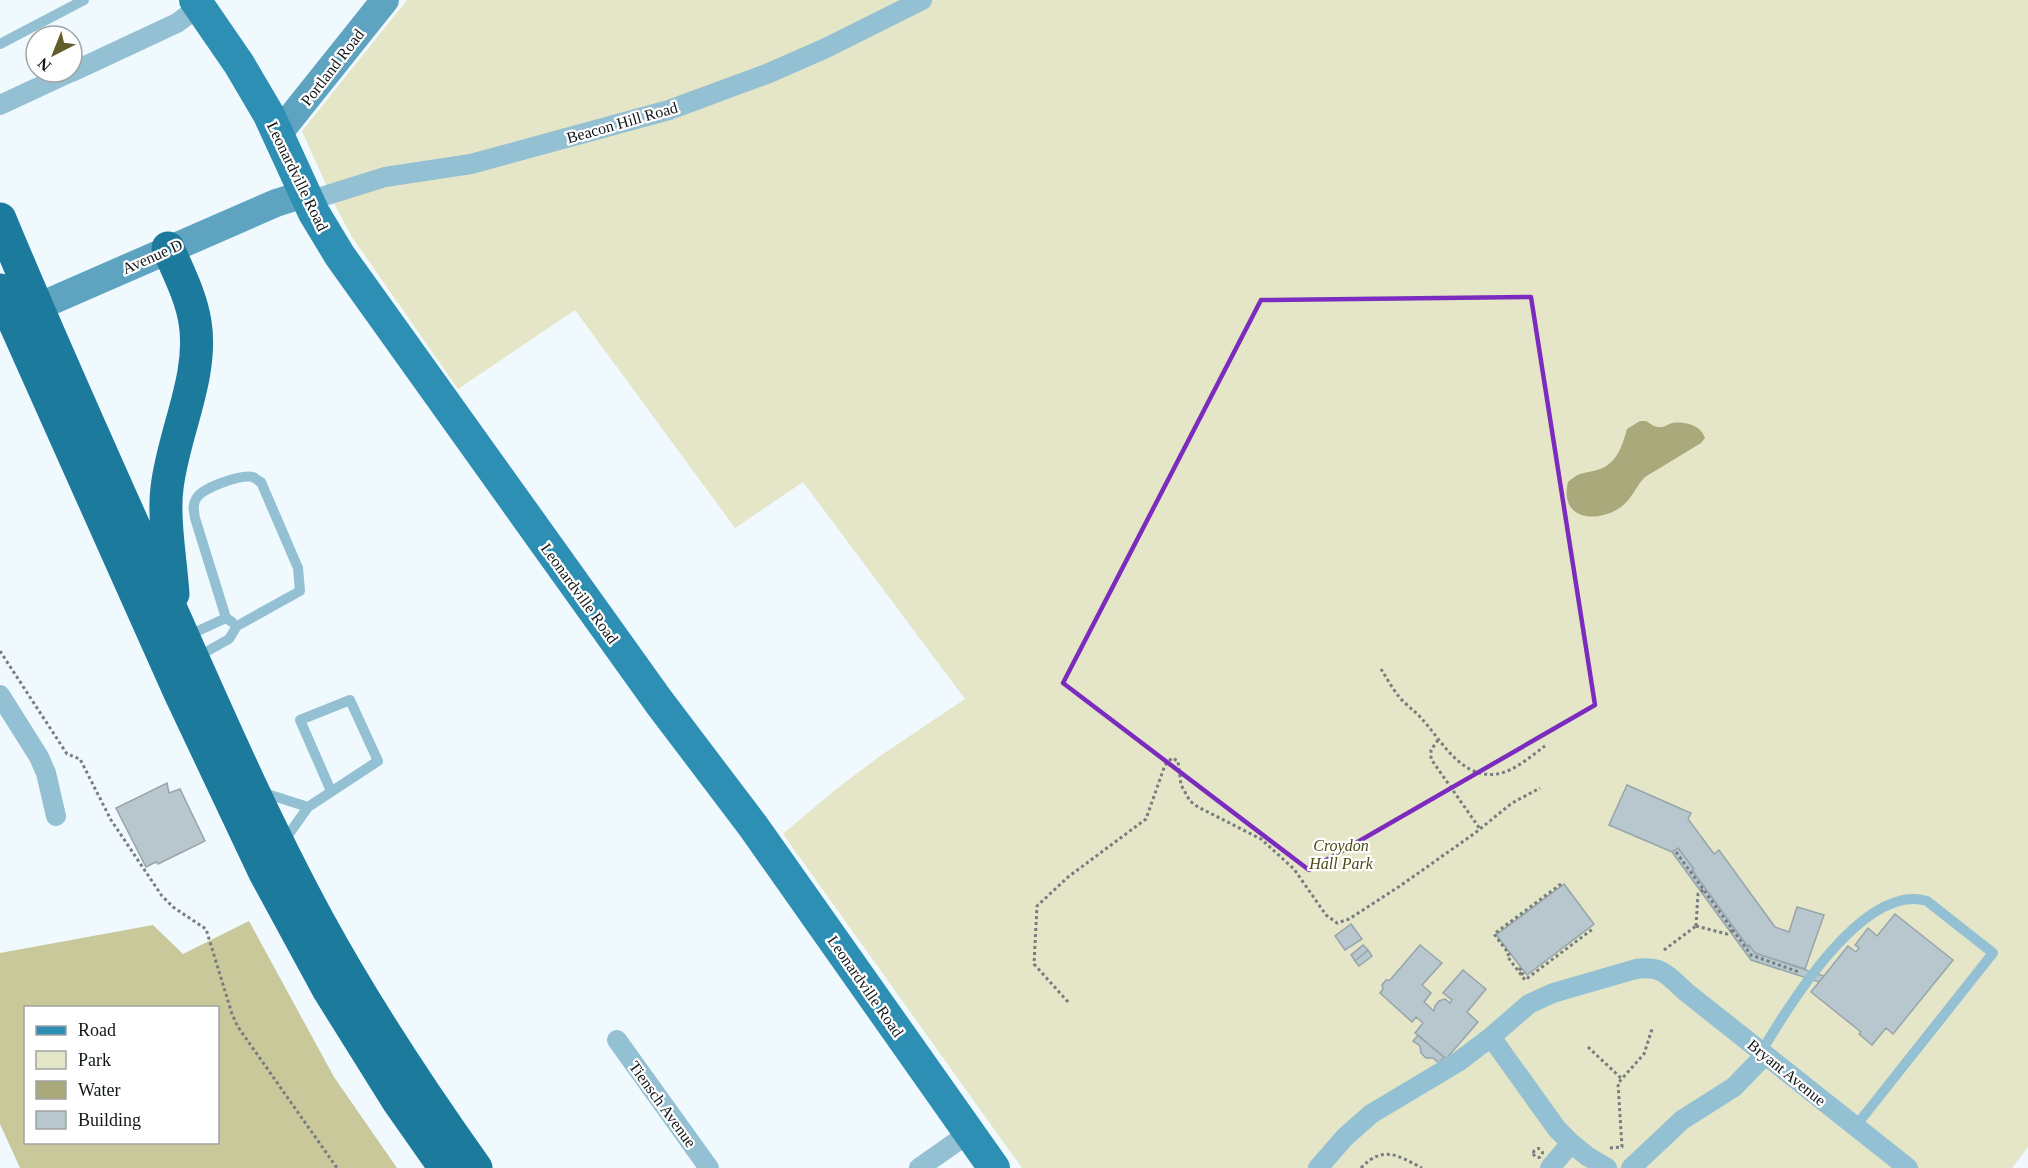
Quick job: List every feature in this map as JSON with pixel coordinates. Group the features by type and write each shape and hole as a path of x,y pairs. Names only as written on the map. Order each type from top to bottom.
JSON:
{"highway":[{"path":"0,219 12,310 180,693 265,873 323,979 357,1036 445,1168"},
{"path":"168,248 196,323 192,382 174,446 166,490 184,639"},
{"path":"12,310 184,639 253,790 319,921 352,980 425,1095 476,1168"}],"main road":[{"name":"Leonardville Road","path":"197,3 239,64 279,134 323,230 365,293 659,702 753,826 994,1168"}],"street":[{"name":"Portland Road","path":"279,134 385,0"},
{"name":"Beacon Hill Road","path":"306,197 321,197 385,177 471,164 669,110 769,73 826,48 922,0"},
{"path":"84,66 177,23 197,3"},
{"path":"0,105 46,84"},
{"name":"Avenue D","path":"12,310 282,200 306,197"},
{"path":"0,694 39,757 46,773 56,816"},
{"name":"Bryant Avenue","path":"1491,1037 1524,1007 1544,996 1636,969 1656,968 1668,974 1686,992 1908,1168"},
{"path":"1318,1168 1344,1137 1371,1114 1458,1062 1491,1037 1557,1129 1587,1156 1607,1168"},
{"name":"Tiensch Avenue","path":"617,1041 709,1168"},
{"path":"1631,1168 1682,1120 1722,1096 1740,1081 1763,1053"},
{"path":"919,1168 969,1133"},
{"path":"1550,1168 1571,1143"}],"lane":[{"path":"0,44 84,0"},
{"path":"184,639 229,639 237,626 300,591 298,568 261,482 254,477 241,477 203,490 193,505 226,618 237,626"},
{"path":"184,639 226,618"},
{"path":"281,847 293,826 308,807 378,761 350,700 300,720 331,791"},
{"path":"253,790 308,807"},
{"path":"1763,1053 1789,1008 1836,944 1861,922 1888,906 1913,900 1926,901 1993,952 1855,1127"}],"path":[{"path":"0,651 67,754 80,759 111,820 162,896 172,907 206,929 238,1027 337,1168"},
{"path":"1381,669 1404,702 1424,720 1448,752 1463,764 1480,772 1502,773 1545,746"},
{"path":"1438,740 1431,750 1431,759 1480,829"},
{"path":"1068,1002 1034,964 1037,906 1068,877 1146,819 1165,765 1170,759 1174,758 1178,761 1181,785 1194,804 1262,839 1294,869 1326,915 1337,923 1349,919 1400,886 1480,829 1512,803 1540,788"},
{"path":"1676,852 1751,955 1806,974"},
{"path":"1514,958 1512,959 1494,934 1561,884"},
{"path":"1664,950 1696,926 1698,894 1703,890"},
{"path":"1696,926 1727,934 1733,930"},
{"path":"1509,954 1506,956 1525,980 1594,928"},
{"path":"1521,968 1523,974 1521,975"},
{"path":"1611,1148 1622,1147 1618,1083 1644,1054 1652,1029"},
{"path":"1588,1047 1622,1078"},
{"path":"1361,1168 1370,1159 1382,1154 1403,1158 1422,1168"}],"highlighted area":[{"path":"1531,297 1595,705 1309,870 1063,683 1261,300"}],"green space":[{"name":"Croydon Hall Park","path":"407,0 2028,0 2028,1147 2012,1168 1022,1168 783,834 880,756 965,699 803,482 735,528 575,310 458,389 352,237 302,131"},
{"path":"249,921 334,1077 397,1168 20,1168 0,1124 0,953 153,925 183,954"}],"water":[{"path":"1640,421 1661,427 1672,423 1687,423 1700,430 1705,438 1701,443 1645,477 1621,507 1601,516 1591,517 1574,511 1567,495 1568,482 1580,474 1601,469 1613,461 1627,429"}],"building":[{"path":"167,783 169,793 180,789 205,841 158,864 156,862 146,867 116,808"},
{"path":"1627,785 1691,813 1688,819 1714,854 1719,850 1775,927 1789,932 1797,907 1824,915 1805,969 1755,953 1749,945 1748,947 1678,848 1672,852 1609,825"},
{"path":"1678,848 1748,947 1749,945 1755,953 1824,976 1819,982 1751,960 1672,852"},
{"path":"1564,884 1594,924 1527,975 1496,935"},
{"path":"1895,914 1953,960 1893,1034 1886,1028 1872,1045 1859,1034 1861,1032 1811,992 1848,946 1856,952 1859,948 1855,945 1868,928 1877,936"},
{"path":"1351,924 1362,939 1345,950 1335,936"},
{"path":"1363,945 1368,950 1355,961 1351,955"},
{"path":"1420,945 1442,963 1422,985 1431,993 1424,1002 1434,1011 1439,1001 1445,999 1450,1003 1452,1000 1443,993 1463,970 1486,989 1467,1012 1478,1022 1446,1059 1415,1033 1423,1023 1416,1017 1412,1022 1380,993 1386,980 1390,980"},
{"path":"1368,950 1372,956 1359,966 1355,961"},
{"path":"1418,1035 1444,1057 1439,1063 1433,1058 1426,1058 1421,1053 1420,1046 1413,1041"}]}
